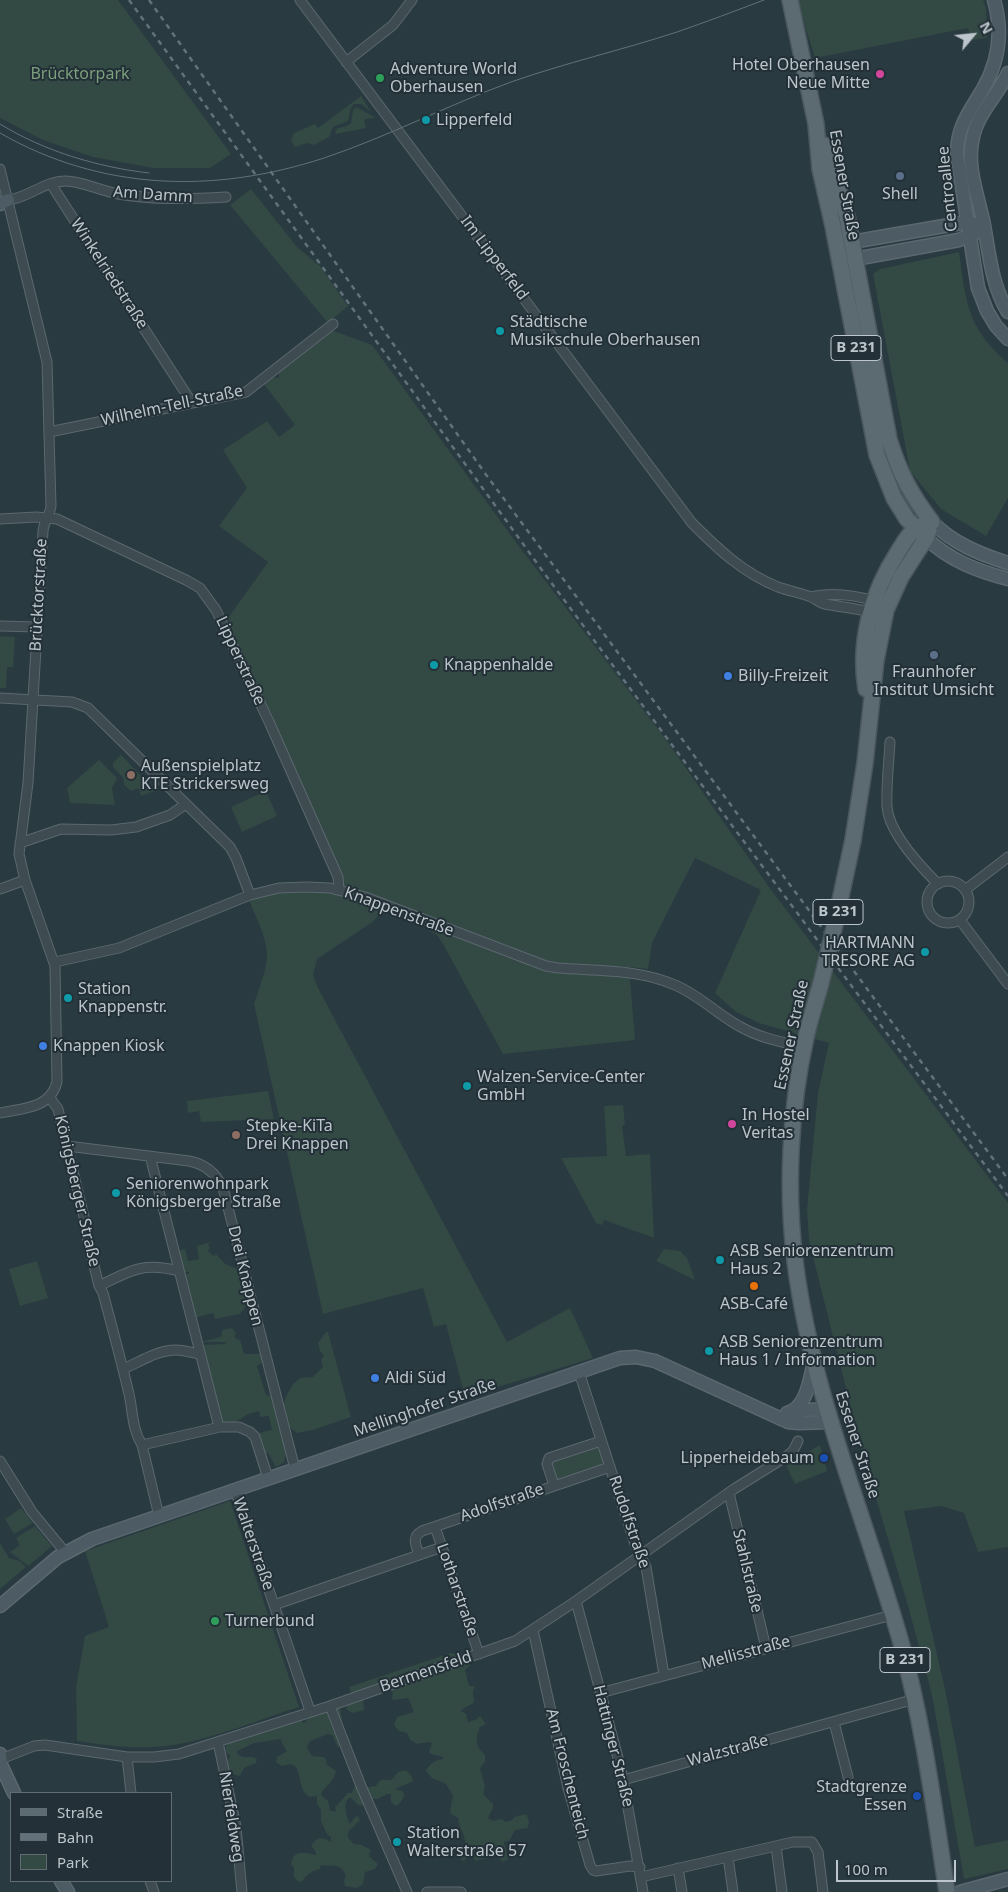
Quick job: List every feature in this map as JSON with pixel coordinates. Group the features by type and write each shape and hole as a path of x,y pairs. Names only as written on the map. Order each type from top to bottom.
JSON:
{"main road":[{"name":"Essener Straße","path":"790,0 816,124 820,169 838,251 877,455 894,498 920,533"},
{"name":"Centroallee","path":"994,0 1000,35 996,59 992,71 964,119 958,139 957,155 967,222 977,228 986,240 997,288 1008,312"},
{"name":"Centroallee","path":"1008,73 978,122 971,146 977,228 978,288 983,303 993,321 1008,339"},
{"name":"Essener Straße","path":"816,124 842,199 852,242 889,440 908,489 932,522"},
{"path":"852,242 967,222"},
{"path":"855,259 977,228"},
{"name":"Essener Straße","path":"838,251 852,242"},
{"name":"Essener Straße","path":"838,251 855,259"},
{"path":"1008,562 984,555 957,542 932,522 920,533 936,547 962,564 1008,579"},
{"name":"Essener Straße","path":"869,709 864,661 866,632 872,606 887,570 920,533"},
{"name":"Essener Straße","path":"920,533 886,610 878,648 869,709 865,763 853,840 835,924 804,1048 793,1120 791,1152 792,1224 799,1292 814,1362 892,1615 915,1699 933,1790 947,1892"},
{"path":"872,606 886,610"},
{"name":"Mellinghofer Straße","path":"0,1606 65,1552 92,1539 620,1358 644,1358 658,1362 792,1422 831,1422"},
{"path":"791,1412 805,1395 814,1362"},
{"path":"771,1414 818,1409 826,1414 831,1422"},
{"path":"0,1760 14,1792"},
{"path":"960,1892 1008,1879"}],"street":[{"name":"Im Lipperfeld","path":"300,0 692,523 727,557 743,569 776,586 811,597 824,594 865,598 872,606"},
{"path":"346,62 393,25 412,0"},
{"name":"Brücktorstraße","path":"0,168 4,199 47,362 52,506 43,531 28,783 20,843 20,858 25,880 55,962"},
{"name":"Am Damm","path":"51,184 67,181 105,191 144,197 226,196"},
{"path":"4,199 20,198 51,184"},
{"name":"Winkelriedstraße","path":"51,184 192,403"},
{"name":"Wilhelm-Tell-Straße","path":"49,432 246,392 333,324"},
{"path":"0,519 49,518"},
{"name":"Lipperstraße","path":"49,518 57,519 186,580 198,586 208,597 270,724 338,877 339,890"},
{"path":"0,626 37,627"},
{"path":"0,698 76,702 88,708 232,850 250,895"},
{"path":"890,742 887,808 891,822 924,870 938,884"},
{"path":"20,843 62,829 111,830 136,827 170,815 186,804"},
{"path":"965,890 1008,858"},
{"path":"0,889 25,880"},
{"path":"950,882 958,884 965,890 968,907 966,914 960,920 950,923 941,922 929,912 928,898 931,890 938,884 950,882"},
{"name":"Knappenstraße","path":"55,962 119,948 250,895 296,887 321,887 339,890 382,903 546,966 576,970 622,972 666,982 685,990 752,1034 804,1048"},
{"path":"960,920 1008,984"},
{"path":"0,1113 42,1104 50,1098 57,1082 55,962"},
{"name":"Königsberger Straße","path":"50,1098 58,1109 100,1286 123,1369 136,1433 142,1445 159,1516"},
{"name":"Drei Knappen","path":"67,1146 189,1161 200,1164 214,1174 223,1188 295,1469"},
{"path":"150,1156 219,1427"},
{"name":"Königsberger Straße","path":"100,1286 130,1271 148,1266 164,1267 179,1271"},
{"path":"123,1369 152,1355 166,1351 177,1350 200,1354"},
{"name":"Rudolfstraße","path":"579,1372 635,1544 642,1555 646,1568 664,1675"},
{"path":"142,1445 219,1427 239,1427 253,1434 257,1441 268,1478"},
{"path":"554,1485 547,1464 549,1458 602,1441"},
{"name":"Bermensfeld","path":"0,1760 34,1746 45,1745 127,1757 172,1755 330,1706 515,1641 576,1601 729,1493 787,1456 793,1451 798,1441"},
{"path":"0,1461 26,1503 65,1552"},
{"name":"Adolfstraße","path":"419,1555 414,1542 416,1535 554,1485 610,1467"},
{"name":"Walterstraße","path":"235,1490 310,1711"},
{"name":"Stahlstraße","path":"729,1493 766,1648"},
{"name":"Lotharstraße","path":"435,1527 446,1553 479,1654"},
{"path":"274,1605 442,1547"},
{"name":"Hattinger Straße","path":"576,1601 623,1780 643,1892"},
{"name":"Mellisstraße","path":"600,1693 892,1615"},
{"name":"Am Froschenteich","path":"533,1630 568,1788 590,1867 596,1871 630,1866 640,1867"},
{"name":"Walzstraße","path":"623,1780 915,1699"},
{"path":"330,1706 361,1786 407,1892"},
{"path":"834,1722 848,1777"},
{"name":"Nierfeldweg","path":"218,1742 236,1827 242,1892"},
{"path":"127,1757 131,1792"},
{"path":"641,1877 796,1841 814,1843 818,1852 823,1892"},
{"path":"776,1846 782,1892"},
{"path":"728,1857 733,1892"},
{"path":"678,1868 682,1892"},
{"path":"427,1892 460,1892"}],"green space":[{"name":"Brücktorpark","path":"0,0 118,0 231,154 210,168 153,168 93,157 43,140 0,118"},
{"path":"797,0 983,0 986,8 987,38 972,40 968,28 815,58"},
{"path":"361,96 371,112 361,104 354,104 348,121 333,127 329,137 314,145 307,143 295,147 291,140 294,133 315,124 318,128"},
{"path":"356,107 376,118 365,119 366,128 336,134 335,132 338,128 351,123 353,110"},
{"path":"251,189 297,247 320,266 348,306 328,323 230,205"},
{"path":"959,252 967,300 976,326 994,350 1008,363 1008,498 986,536 941,509 910,471 873,274 880,269"},
{"path":"331,330 372,345 515,541 667,741 769,887 1008,1203 1008,1547 978,1552 964,1513 941,1506 904,1511 945,1689 975,1847 1008,1840 1008,1869 964,1879 932,1695 908,1606 861,1448 809,1241 807,1209 818,1093 829,1043 759,1023 736,1012 715,993 761,890 695,858 652,943 648,969 629,967 635,1040 503,1054 437,935 428,930 419,917 340,889 242,668 228,618 268,562 219,526 247,488 223,450 267,421 279,437 295,425 264,384 272,377 279,378 279,372"},
{"path":"0,636 15,637 13,667 7,667 6,688 0,688"},
{"name":"Außenspielplatz KTE Strickersweg","path":"121,755 155,791 141,796 139,788 131,791 124,785 123,778 113,767 113,763"},
{"path":"99,760 117,778 112,788 115,805 70,803 67,788"},
{"path":"266,791 277,816 242,832 231,807"},
{"path":"313,887 386,905 374,921 317,959 313,975 318,988 507,1342 570,1308 593,1358 465,1397 446,1324 434,1327 423,1288 323,1314 254,1004 264,973 267,954 262,932 248,898"},
{"path":"268,1091 274,1119 201,1122 199,1111 188,1113 187,1101"},
{"path":"623,1105 625,1125 622,1126 626,1156 650,1154 654,1238 604,1220 602,1225 596,1223 561,1158 607,1156 604,1106"},
{"path":"211,1242 208,1245 210,1248 208,1251 214,1256 216,1254 225,1264 240,1270 249,1302 240,1314 215,1319 213,1313 195,1318 184,1274 189,1274 189,1272 183,1272 178,1251 185,1249 188,1261 199,1259 197,1246"},
{"path":"664,1249 680,1251 687,1258 695,1280 656,1261"},
{"path":"37,1261 48,1298 20,1306 9,1269"},
{"path":"232,1328 236,1333 234,1336 238,1340 240,1339 244,1354 262,1354 264,1361 257,1366 266,1395 273,1396 286,1454 284,1462 276,1467 268,1453 265,1454 258,1433 272,1430 269,1416 260,1417 259,1411 248,1414 234,1423 221,1423 201,1345 225,1344 226,1342 200,1342 221,1337 222,1330"},
{"path":"328,1332 351,1417 313,1430 297,1433 289,1427 283,1408 286,1396 294,1383 300,1378 313,1377 323,1367 321,1360 324,1355 320,1351 318,1343"},
{"path":"601,1441 610,1467 554,1485 548,1460"},
{"path":"820,1445 827,1471 795,1484 786,1465"},
{"path":"230,1501 299,1707 221,1733 173,1745 113,1746 77,1741 76,1687 85,1636 109,1627 85,1551"},
{"path":"21,1508 33,1523 14,1534 5,1519"},
{"path":"35,1526 52,1546 28,1566 10,1552 20,1545 16,1538"},
{"path":"0,1543 9,1558 20,1561 26,1567 0,1589"},
{"path":"451,1653 456,1654 453,1665 455,1667 458,1664 469,1662 470,1665 465,1670 469,1686 475,1686 473,1692 474,1702 461,1711 466,1714 468,1722 480,1716 486,1724 480,1727 477,1739 479,1748 485,1755 485,1762 480,1768 485,1786 483,1794 493,1804 488,1818 493,1821 501,1819 506,1822 514,1817 526,1814 529,1821 528,1828 515,1830 509,1841 504,1842 508,1859 503,1862 496,1855 492,1854 475,1861 471,1852 464,1861 461,1860 465,1841 458,1818 451,1814 450,1811 453,1796 446,1784 432,1778 426,1771 431,1764 443,1759 443,1757 429,1752 432,1743 417,1744 410,1740 407,1733 399,1731 394,1725 397,1717 414,1712 408,1698 392,1700 393,1692 389,1690 363,1697 364,1710 352,1713 346,1709 347,1705 354,1700 349,1687"},
{"path":"337,1706 341,1710 346,1740 338,1748 333,1736 328,1734 310,1741 307,1748 312,1756 324,1757 327,1762 326,1764 336,1771 334,1778 321,1793 328,1801 330,1810 336,1812 335,1807 348,1793 352,1793 356,1783 366,1790 368,1787 376,1786 380,1781 391,1780 398,1772 406,1770 413,1781 395,1789 402,1791 405,1795 396,1806 391,1802 391,1794 378,1799 371,1799 366,1806 358,1805 350,1797 346,1802 347,1817 350,1824 355,1817 358,1816 360,1820 348,1832 348,1838 354,1844 362,1845 371,1850 369,1856 378,1864 375,1869 365,1872 363,1884 357,1888 345,1886 344,1880 346,1876 341,1868 336,1866 321,1865 320,1869 310,1873 303,1881 299,1882 294,1877 294,1867 291,1865 294,1856 300,1853 316,1855 311,1846 313,1843 320,1838 331,1842 331,1837 327,1834 321,1821 321,1810 317,1804 317,1796 310,1797 306,1794 296,1767 290,1764 282,1766 276,1762 277,1757 287,1751 281,1739 254,1743 237,1751 241,1756 257,1759 256,1763 244,1768 240,1776 229,1773 227,1763 230,1756 225,1751 227,1744 238,1738 256,1735 263,1730 297,1718 304,1723 315,1712"}],"tram line":[{"path":"0,133 38,152 78,166 118,176 159,181 200,181 283,170 348,150 511,82 677,32 764,0"},
{"path":"0,124 53,150 110,167 149,173"}],"railway":[{"path":"129,0 547,577 1008,1196"},
{"path":"149,0 487,476 1008,1179"}],"place":[{"name":"Hotel Oberhausen Neue Mitte","path":"880,74"},
{"name":"Adventure World Oberhausen","path":"380,78"},
{"name":"Lipperfeld","path":"426,120"},
{"name":"Shell","path":"900,176"},
{"name":"Städtische Musikschule Oberhausen","path":"500,331"},
{"name":"Fraunhofer Institut Umsicht","path":"934,655"},
{"name":"Knappenhalde","path":"434,665"},
{"name":"Billy-Freizeit","path":"728,676"},
{"name":"Außenspielplatz KTE Strickersweg","path":"131,775"},
{"name":"HARTMANN TRESORE AG","path":"925,952"},
{"name":"Station Knappenstr.","path":"68,998"},
{"name":"Knappen Kiosk","path":"43,1046"},
{"name":"Walzen-Service-Center GmbH","path":"467,1086"},
{"name":"In Hostel Veritas","path":"732,1124"},
{"name":"Stepke-KiTa Drei Knappen","path":"236,1135"},
{"name":"Seniorenwohnpark Königsberger Straße","path":"116,1193"},
{"name":"ASB Seniorenzentrum Haus 2","path":"720,1260"},
{"name":"ASB-Café","path":"754,1286"},
{"name":"ASB Seniorenzentrum Haus 1 / Information","path":"709,1351"},
{"name":"Aldi Süd","path":"375,1378"},
{"name":"Lipperheidebaum","path":"824,1458"},
{"name":"Turnerbund","path":"215,1621"},
{"name":"Stadtgrenze Essen","path":"917,1796"},
{"name":"Station Walterstraße 57","path":"397,1842"}]}
